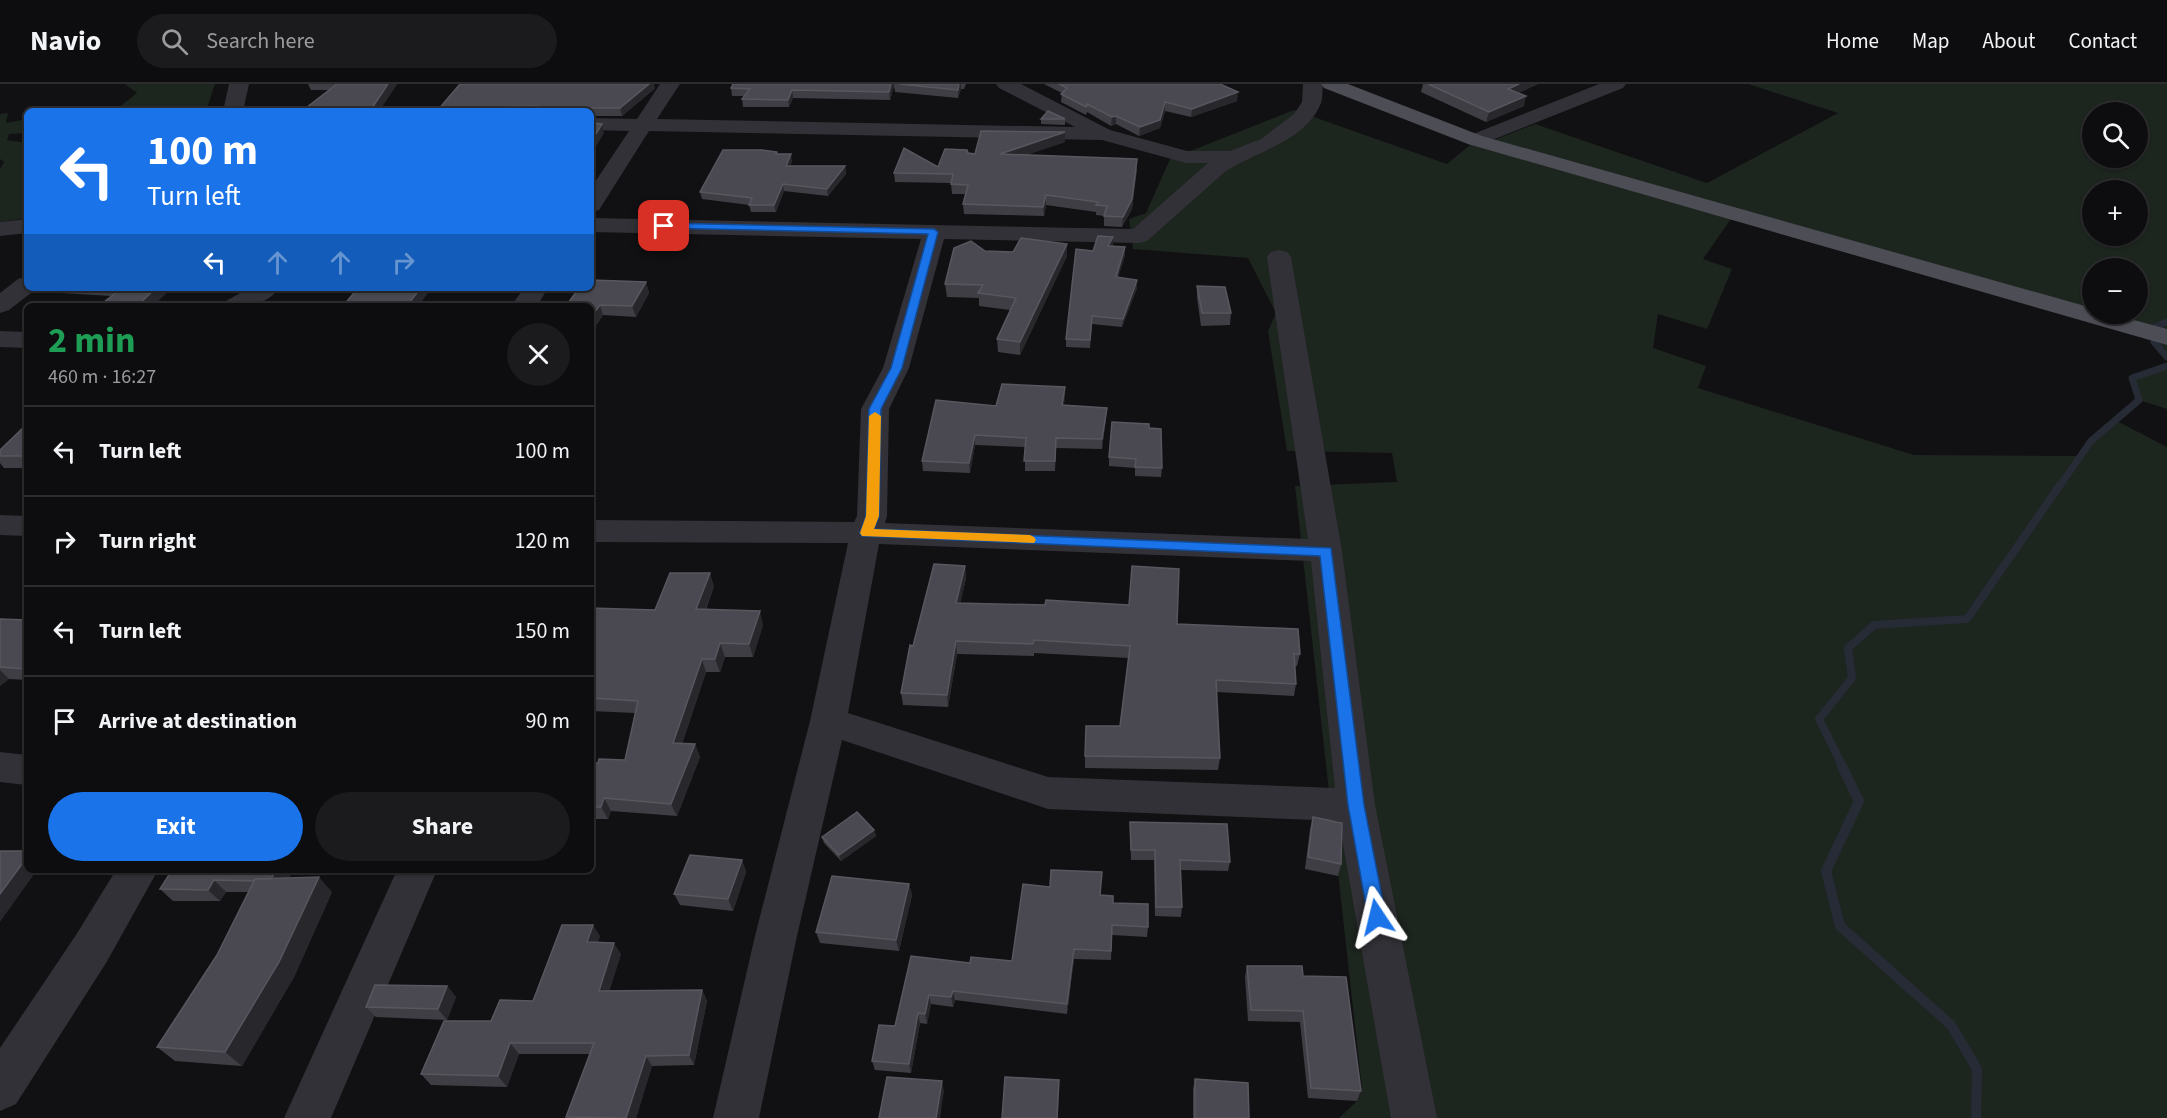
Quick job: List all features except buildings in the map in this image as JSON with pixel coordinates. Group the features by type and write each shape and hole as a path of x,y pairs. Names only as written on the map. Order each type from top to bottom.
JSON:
{"main road":[{"path":"1331,84 1475,140 2167,338"}],"street":[{"path":"234,108 239,84"},
{"path":"594,200 670,84"},
{"path":"1006,84 1103,134 1186,157 1233,157"},
{"path":"594,225 1139,236 1218,166 1233,157 1268,143 1301,118 1312,102 1313,84"},
{"path":"1475,140 1616,84"},
{"path":"594,124 1103,134"},
{"path":"0,229 24,226"},
{"path":"843,525 872,516 875,409 896,368 934,232"},
{"path":"1279,257 1326,551 1356,805 1414,1118"},
{"path":"0,305 24,286"},
{"path":"240,303 262,291"},
{"path":"0,339 24,340"},
{"path":"0,525 24,526"},
{"path":"736,1118 776,936 828,721 843,525"},
{"path":"594,531 843,525 1326,551"},
{"path":"828,721 1048,793 1356,805"},
{"path":"0,767 24,770"},
{"path":"0,1088 91,949 136,873"},
{"path":"307,1118 416,873"}],"shaded area":[{"path":"125,84 215,84 207,108 118,108 137,93"},
{"path":"1748,84 2167,84 2167,357 2154,342 2152,333 2122,324 2148,324 2148,258 2082,258 2082,312 1738,209 1703,259 1732,269 1707,329 1658,314 1653,348 1706,366 1698,388 1914,455 2080,456 2091,441 2115,420 2167,447 2167,1118 1339,1118 1357,1101 1362,1089 1295,486 1397,482 1392,453 1287,451 1268,331 1276,313 1248,258 1133,249 1129,219 1146,213 1170,159 1294,110 1447,164 1470,145 1494,140 1535,124 1707,183 1838,113"},
{"path":"8,113 6,123 24,120 24,133 9,134 7,140 24,143 24,218 0,222 0,169 4,162 0,159 0,114"},
{"path":"2167,366 2167,409 2139,400 2132,378"}],"waterway":[{"path":"2151,329 2167,322"},
{"path":"2154,342 2167,357"},
{"path":"2059,487 2091,441 2139,400 2132,378 2167,366"},
{"path":"1843,767 1819,719 1852,678 1848,648 1874,625 1967,619 2060,485"},
{"path":"1842,766 1859,801 1826,871 1840,926 1951,1025 1977,1069 1976,1118"}],"slow traffic":[{"path":"875,416 872,516 866,533 1030,540"}],"route":[{"path":"664,226 934,232 896,368 875,409 872,516 866,533 1326,551 1356,805 1377,917"}]}
